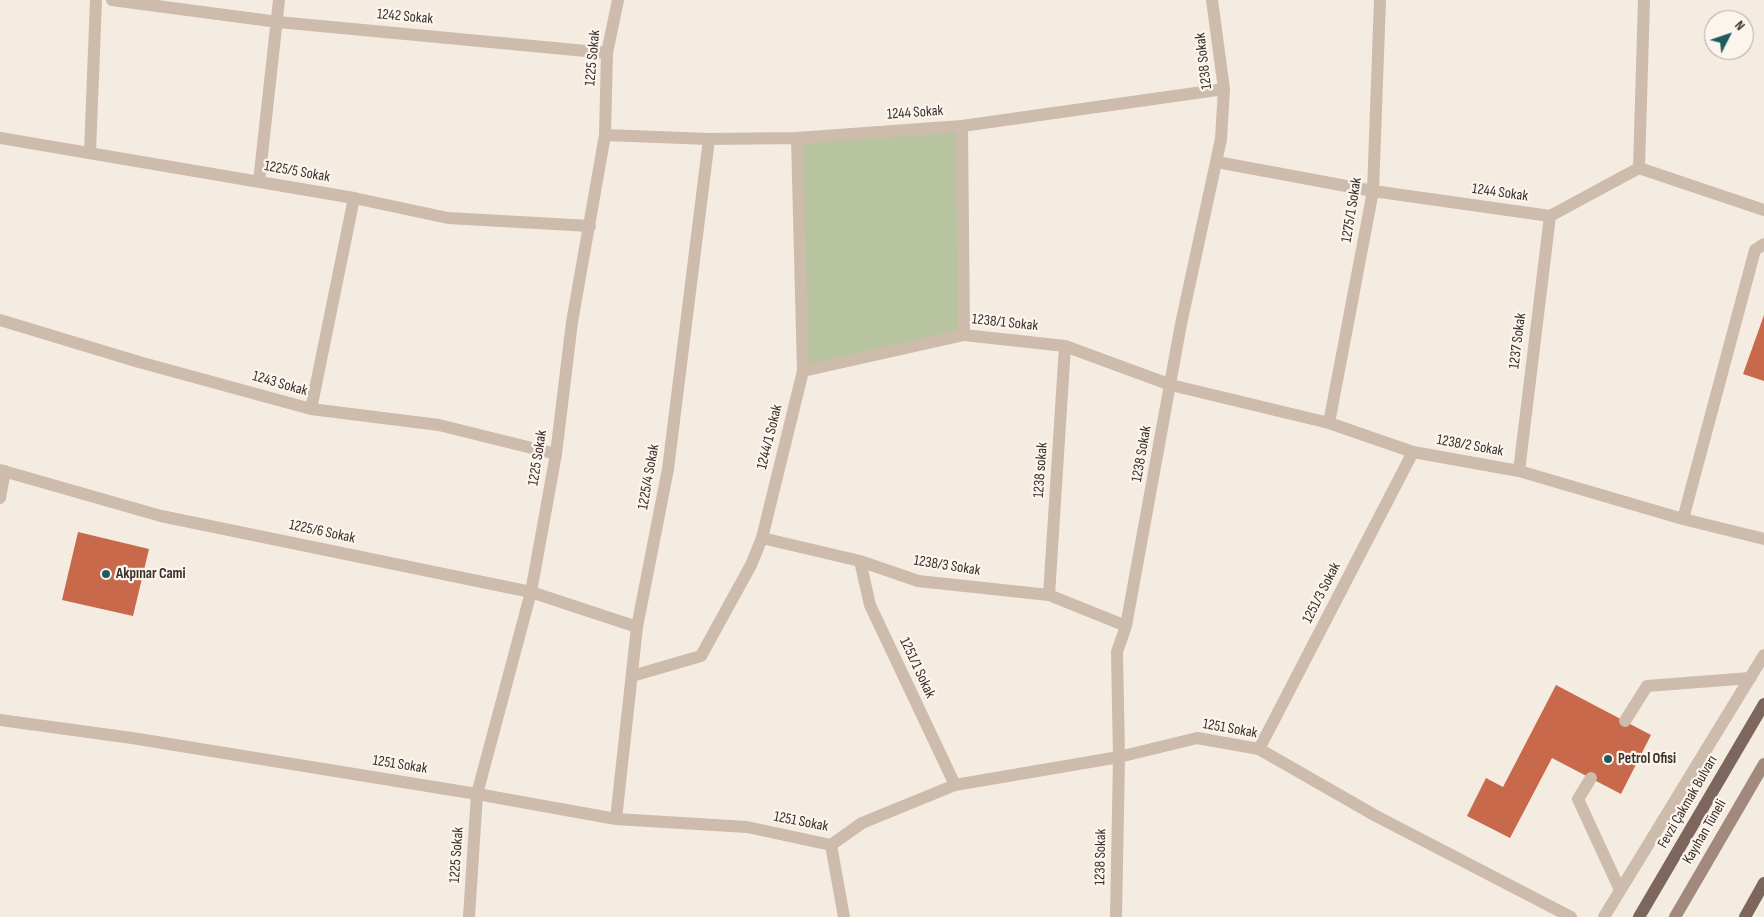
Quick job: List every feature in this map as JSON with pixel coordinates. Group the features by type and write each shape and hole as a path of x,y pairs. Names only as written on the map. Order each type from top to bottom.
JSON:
{"main road":[{"name":"Fevzi Çakmak Bulvarı","path":"1639,917 1764,704"},
{"name":"Kayıhan Tüneli","path":"1675,917 1764,764"},
{"path":"1745,917 1764,883"}],"street":[{"path":"90,152 96,0"},
{"name":"1242 Sokak","path":"112,0 278,22 607,52"},
{"path":"259,182 279,0"},
{"name":"1225 Sokak","path":"469,917 477,794 531,592 556,454 572,322 605,135 607,52 618,0"},
{"name":"1238 Sokak","path":"1116,917 1119,757 1117,652 1126,626 1181,324 1221,139 1224,89 1212,0"},
{"name":"1275/1 Sokak","path":"1329,423 1374,191 1380,0"},
{"path":"1639,168 1644,0"},
{"name":"1244 Sokak","path":"605,135 709,139 797,138 962,126 1224,89"},
{"path":"962,126 964,335"},
{"name":"1225/5 Sokak","path":"0,138 354,198 448,218 590,226"},
{"name":"1244/1 Sokak","path":"632,676 701,656 751,565 762,538 803,371 797,138"},
{"name":"1225/4 Sokak","path":"616,819 637,627 668,469 709,139"},
{"name":"1244 Sokak","path":"1216,162 1374,191 1550,216"},
{"path":"1550,216 1639,168 1764,210"},
{"path":"311,409 354,198"},
{"name":"1237 Sokak","path":"1519,471 1550,216"},
{"path":"1683,519 1755,250 1764,244"},
{"name":"1243 Sokak","path":"0,320 311,409 440,425 556,454"},
{"name":"1238/1 Sokak","path":"803,371 964,335 1065,346 1170,385"},
{"name":"1238 sokak","path":"1048,595 1065,346"},
{"name":"1238/2 Sokak","path":"1170,385 1329,423 1413,452 1519,471 1683,519 1764,539"},
{"name":"1251/3 Sokak","path":"1260,749 1413,452"},
{"path":"0,498 3,471"},
{"name":"1225/6 Sokak","path":"3,471 161,516 531,592 637,627"},
{"name":"1238/3 Sokak","path":"762,538 860,561 918,581 1048,595 1126,626"},
{"name":"1251/1 Sokak","path":"860,561 870,605 954,785"},
{"path":"1604,917 1764,655"},
{"path":"1625,721 1647,686 1750,678"},
{"name":"1251 Sokak","path":"0,720 132,738 477,794 616,819 747,827 831,845 862,823 954,785 1119,757 1197,738 1260,749 1376,816 1571,917"},
{"path":"1591,778 1578,799 1620,890"},
{"path":"831,845 844,917"}],"green space":[{"path":"962,126 964,335 803,371 797,138"}],"building":[{"path":"1764,315 1764,381 1743,374"},
{"name":"Akpınar Cami","path":"78,532 149,549 133,616 62,600"},
{"path":"1556,685 1651,735 1621,794 1552,758 1510,838 1467,816 1486,778 1503,787"}],"place":[{"name":"Akpınar Cami","path":"106,574"},
{"name":"Petrol Ofisi","path":"1608,759"}]}
